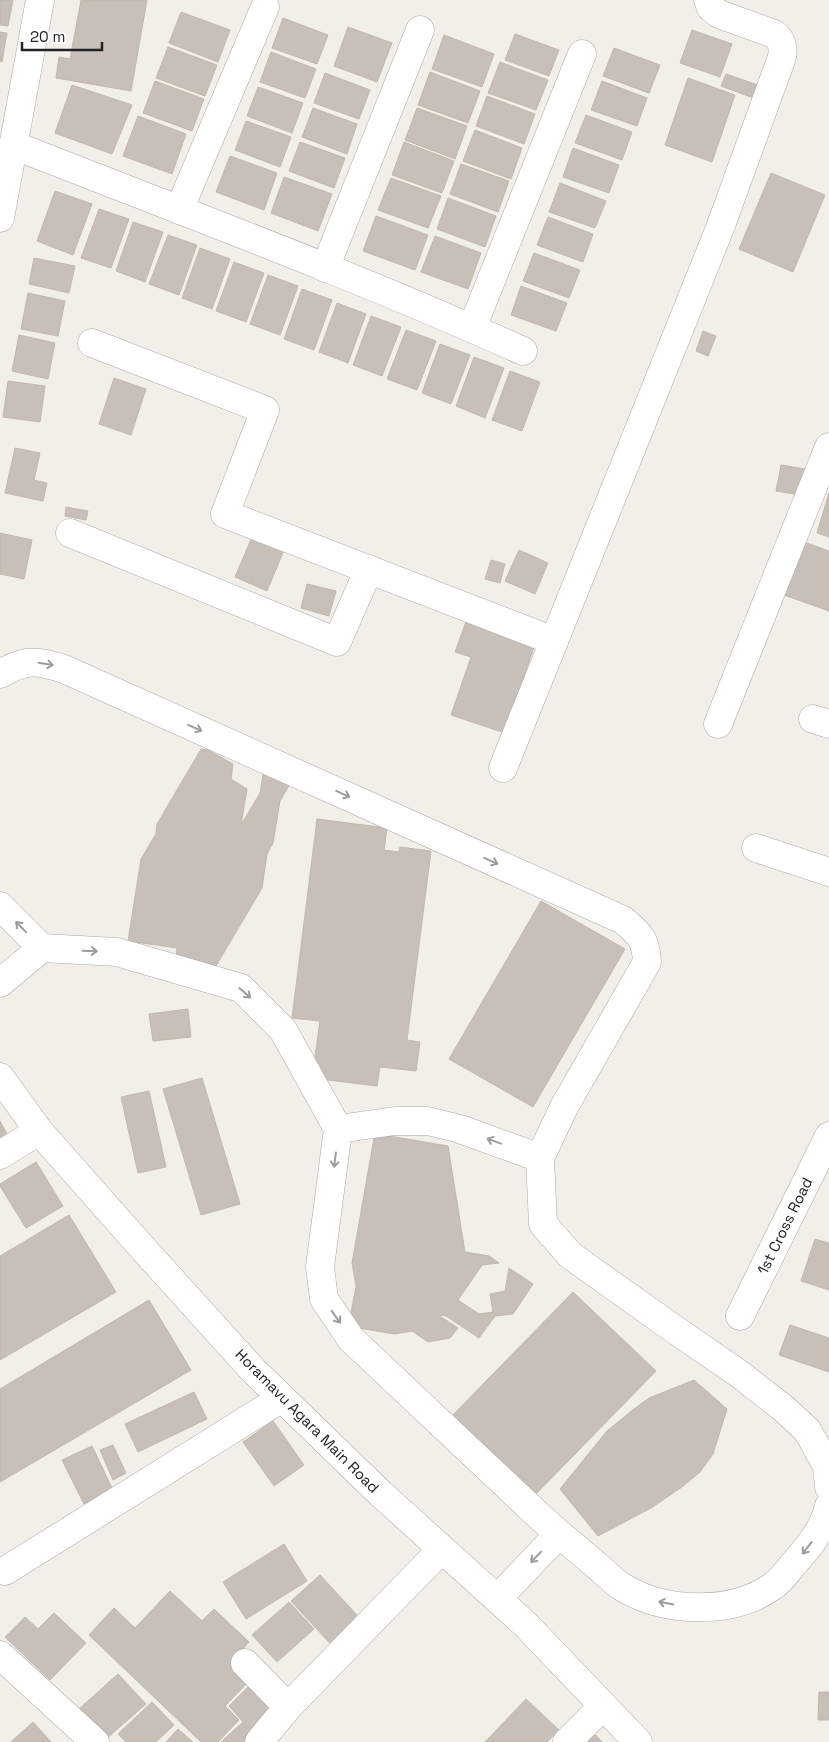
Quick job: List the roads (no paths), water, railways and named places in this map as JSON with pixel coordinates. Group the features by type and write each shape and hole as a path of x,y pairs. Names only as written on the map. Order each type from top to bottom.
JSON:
{"street":[{"path":"0,218 40,0"},
{"path":"503,768 720,228 783,53 779,38 774,34 719,14 711,8 708,0"},
{"path":"180,210 265,7"},
{"path":"325,268 420,30"},
{"path":"472,328 582,54"},
{"path":"13,146 325,268 523,351"},
{"path":"92,343 265,410 225,514 554,641"},
{"path":"718,724 829,447"},
{"path":"70,532 338,642 369,569"},
{"path":"0,674 17,664 44,662 64,669 623,920 636,931 646,947 647,962 564,1107 540,1158 543,1224 570,1255 738,1373 784,1408 807,1430 827,1466 829,1487"},
{"path":"756,848 829,872"},
{"path":"0,906 42,948 117,952 241,988 284,1030 338,1129 320,1267 324,1299 351,1339 538,1515 623,1588 645,1598 670,1604 702,1608 727,1606 748,1600 774,1586 808,1548 824,1523 829,1506"},
{"path":"0,983 42,948"},
{"name":"Horamavu Agara Main Road","path":"0,1077 39,1131 151,1258 254,1370 381,1494 525,1624 638,1742"},
{"path":"338,1129 395,1121 428,1121 460,1128 540,1158"},
{"path":"0,1155 39,1131"},
{"name":"1st Cross Road","path":"740,1316 829,1136"},
{"path":"4,1571 282,1398"},
{"path":"497,1599 559,1534"},
{"path":"260,1742 288,1707 442,1549"},
{"path":"0,1655 94,1742"},
{"path":"245,1663 288,1707"},
{"path":"567,1742 603,1706"}]}
